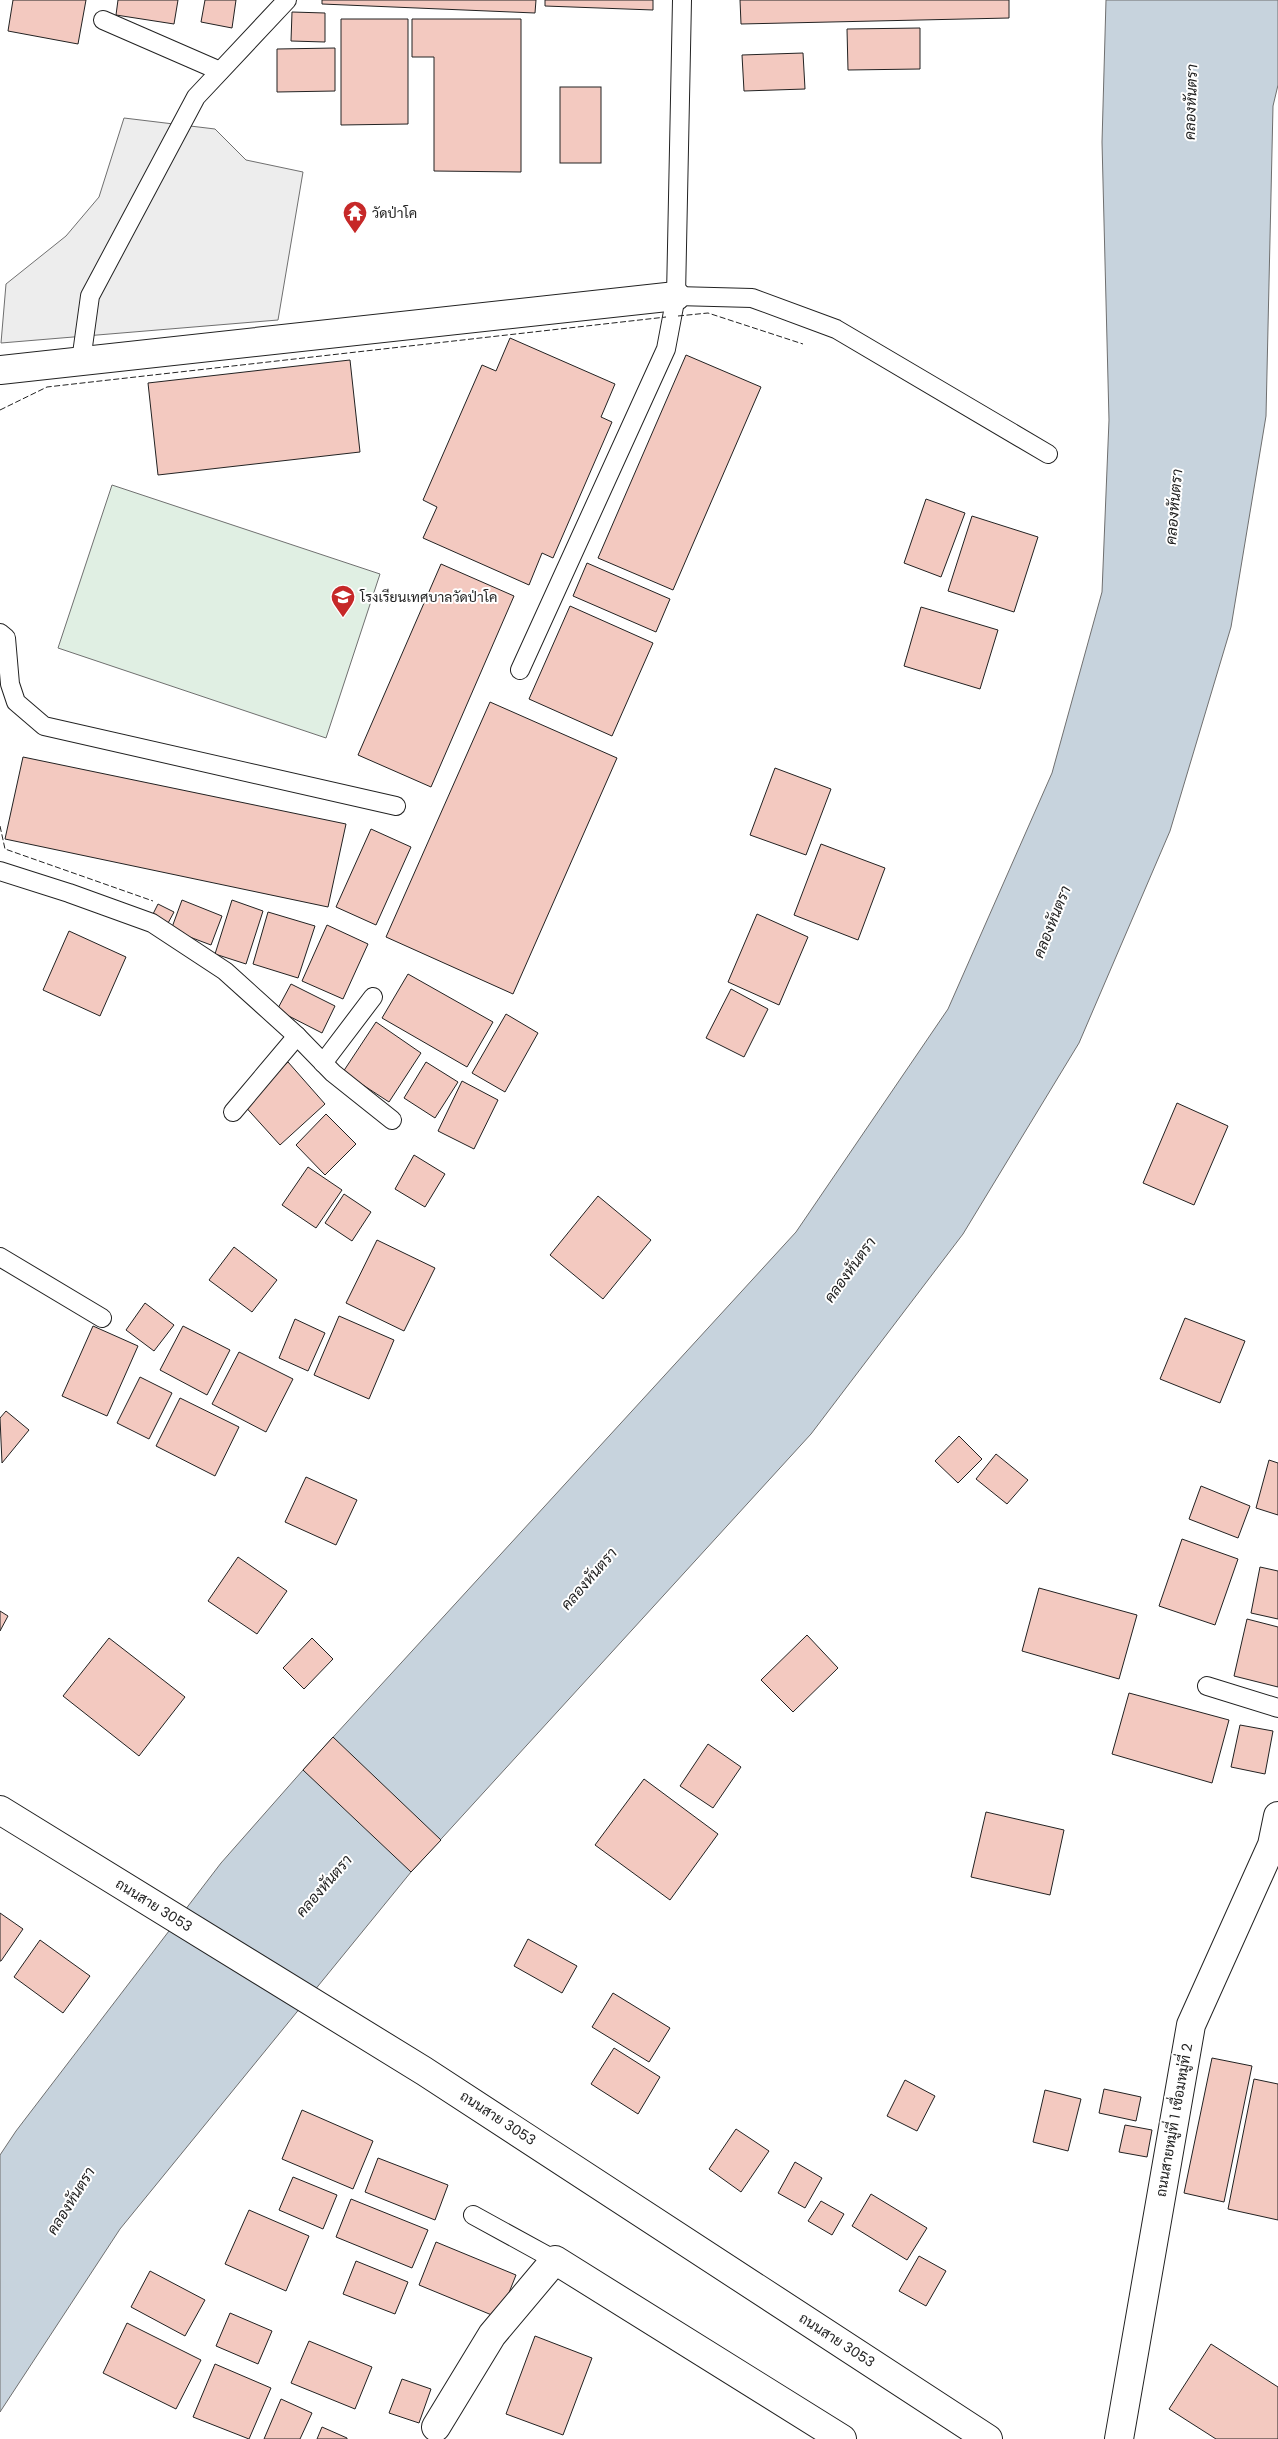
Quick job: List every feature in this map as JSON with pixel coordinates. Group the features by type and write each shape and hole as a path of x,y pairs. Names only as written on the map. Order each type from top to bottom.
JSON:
{"street":[{"path":"0,370 676,296"},
{"name":"ถนนสาย 3053","path":"0,1810 424,2071 988,2439"},
{"name":"ถนนสายหมู่ที่ 1 เชื่อมหมู่ที่ 2","path":"1119,2439 1191,2025 1272,1845 1278,1816"},
{"path":"436,2427 492,2335 555,2260 842,2439"}],"lane":[{"path":"81,361 90,296 196,97 287,0"},
{"path":"520,670 666,349 676,296 682,0"},
{"path":"103,20 220,72"},
{"path":"676,296 752,298 836,329 1048,454"},
{"path":"0,633 6,638 10,684 16,702 44,726 396,806"},
{"path":"0,871 69,893 152,923 225,971 297,1036 323,1063 392,1120"},
{"path":"323,1063 373,997"},
{"path":"233,1112 297,1036"},
{"path":"0,1257 102,1318"},
{"path":"1207,1686 1278,1708"},
{"path":"473,2216 555,2260"}],"green space":[{"path":"112,485 380,574 326,738 58,648"}],"shaded area":[{"path":"124,118 215,129 246,160 303,172 278,320 1,343 6,284 66,236 99,197"}],"water":[{"name":"คลองหันตรา","path":"1106,0 1278,0 1278,85 1273,106 1266,416 1231,627 1170,831 1079,1043 963,1234 811,1434 411,1872 120,2229 0,2412 0,2155 16,2131 221,1863 303,1770 796,1232 948,1009 1052,773 1102,592 1109,420 1102,142"}],"building":[{"path":"13,0 86,0 78,44 8,31"},
{"path":"118,0 178,0 174,24 116,15"},
{"path":"205,0 236,0 232,28 201,22"},
{"path":"322,0 536,0 535,13 322,4"},
{"path":"545,0 653,0 653,10 545,6"},
{"path":"740,0 1009,0 1009,18 741,24"},
{"path":"292,12 325,13 325,42 291,41"},
{"path":"341,19 408,19 408,124 341,125"},
{"path":"412,19 521,19 521,172 434,171 434,57 412,57"},
{"path":"920,28 920,69 848,70 847,29"},
{"path":"335,48 335,91 277,92 277,49"},
{"path":"803,53 805,89 744,91 742,55"},
{"path":"560,87 601,87 601,163 560,163"},
{"path":"510,338 615,384 601,417 612,422 553,558 542,553 529,585 423,538 437,507 423,500 482,365 496,371"},
{"path":"686,355 761,387 673,590 598,558"},
{"path":"350,360 360,452 158,475 148,383"},
{"path":"926,499 965,513 941,577 904,563"},
{"path":"972,516 1038,537 1014,612 948,591"},
{"path":"587,563 670,599 656,632 573,596"},
{"path":"441,564 514,596 431,787 358,755"},
{"path":"570,606 653,643 612,736 529,699"},
{"path":"921,607 998,630 980,689 904,666"},
{"path":"490,702 617,758 513,994 386,937"},
{"path":"23,757 346,824 328,907 5,839"},
{"path":"775,768 831,789 806,855 750,835"},
{"path":"371,829 411,847 376,925 336,907"},
{"path":"821,844 885,868 858,940 794,915"},
{"path":"182,900 222,916 211,945 171,930"},
{"path":"232,900 263,911 246,964 215,954"},
{"path":"158,904 174,912 167,925 151,918"},
{"path":"268,912 315,926 298,978 253,964"},
{"path":"757,914 808,937 779,1005 728,982"},
{"path":"327,925 368,944 343,999 302,981"},
{"path":"69,931 126,957 100,1016 43,990"},
{"path":"408,974 493,1022 467,1067 382,1018"},
{"path":"291,984 335,1006 322,1033 277,1010"},
{"path":"731,989 768,1009 744,1057 706,1038"},
{"path":"506,1014 538,1033 505,1092 472,1073"},
{"path":"376,1022 421,1053 389,1102 343,1072"},
{"path":"288,1062 325,1104 280,1145 242,1103"},
{"path":"426,1062 458,1082 435,1118 404,1098"},
{"path":"462,1081 498,1100 474,1149 438,1131"},
{"path":"1177,1103 1228,1126 1194,1205 1143,1183"},
{"path":"326,1114 356,1144 325,1175 296,1145"},
{"path":"414,1155 445,1174 425,1207 395,1189"},
{"path":"308,1167 342,1190 316,1228 282,1205"},
{"path":"344,1194 371,1212 352,1241 325,1223"},
{"path":"598,1196 651,1240 603,1299 550,1255"},
{"path":"377,1240 435,1268 404,1331 346,1303"},
{"path":"234,1247 277,1280 252,1312 209,1280"},
{"path":"145,1303 174,1325 154,1351 126,1330"},
{"path":"339,1316 394,1340 369,1399 314,1375"},
{"path":"1185,1318 1245,1341 1220,1403 1160,1379"},
{"path":"295,1319 325,1333 308,1371 279,1358"},
{"path":"93,1326 138,1346 107,1416 62,1396"},
{"path":"183,1326 230,1350 207,1395 160,1370"},
{"path":"239,1352 293,1379 266,1432 212,1404"},
{"path":"140,1377 172,1393 149,1439 117,1423"},
{"path":"180,1398 239,1427 215,1476 156,1446"},
{"path":"6,1411 29,1430 2,1463 0,1418"},
{"path":"959,1436 982,1459 958,1483 935,1461"},
{"path":"996,1454 1028,1480 1007,1504 976,1479"},
{"path":"1269,1460 1278,1463 1278,1515 1256,1508"},
{"path":"306,1477 357,1500 336,1545 285,1522"},
{"path":"1201,1486 1250,1506 1238,1538 1189,1519"},
{"path":"1182,1539 1238,1559 1215,1625 1159,1606"},
{"path":"238,1557 287,1591 257,1634 208,1601"},
{"path":"1260,1567 1278,1571 1278,1619 1251,1613"},
{"path":"1039,1588 1137,1615 1119,1679 1022,1651"},
{"path":"0,1611 8,1616 0,1631"},
{"path":"1247,1619 1278,1627 1278,1687 1234,1676"},
{"path":"807,1635 838,1668 793,1712 761,1680"},
{"path":"109,1638 185,1697 139,1756 63,1696"},
{"path":"312,1638 333,1659 304,1689 283,1668"},
{"path":"1129,1693 1229,1720 1212,1783 1112,1754"},
{"path":"1240,1725 1273,1731 1265,1774 1231,1767"},
{"path":"333,1737 441,1840 411,1872 303,1770"},
{"path":"708,1744 741,1767 713,1808 680,1786"},
{"path":"644,1779 718,1834 670,1900 595,1845"},
{"path":"986,1812 1064,1830 1050,1895 971,1877"},
{"path":"0,1913 23,1929 1,1961 0,1961"},
{"path":"528,1939 577,1966 562,1993 514,1966"},
{"path":"40,1940 90,1976 63,2013 14,1977"},
{"path":"613,1993 670,2028 649,2062 592,2027"},
{"path":"614,2048 660,2077 638,2114 591,2084"},
{"path":"1212,2058 1252,2066 1224,2202 1184,2193"},
{"path":"1254,2079 1278,2084 1278,2220 1228,2209"},
{"path":"905,2080 935,2096 917,2131 887,2116"},
{"path":"1104,2089 1141,2097 1136,2121 1099,2113"},
{"path":"1045,2090 1081,2099 1068,2151 1033,2142"},
{"path":"302,2110 373,2141 353,2189 282,2159"},
{"path":"1125,2125 1152,2130 1147,2157 1119,2152"},
{"path":"736,2129 769,2151 741,2192 709,2169"},
{"path":"378,2158 448,2185 435,2220 365,2192"},
{"path":"795,2162 822,2178 805,2208 778,2193"},
{"path":"293,2177 337,2195 323,2229 279,2210"},
{"path":"871,2194 927,2228 907,2260 852,2226"},
{"path":"351,2199 428,2230 412,2268 336,2237"},
{"path":"821,2201 844,2214 832,2235 808,2221"},
{"path":"249,2210 309,2236 286,2291 225,2264"},
{"path":"436,2242 516,2275 499,2318 419,2285"},
{"path":"919,2256 946,2271 926,2306 899,2291"},
{"path":"356,2261 408,2282 395,2314 343,2294"},
{"path":"150,2271 205,2300 185,2336 131,2307"},
{"path":"230,2313 272,2331 258,2364 216,2346"},
{"path":"127,2323 201,2360 176,2409 103,2373"},
{"path":"535,2336 592,2358 563,2435 506,2414"},
{"path":"309,2341 372,2367 355,2409 291,2383"},
{"path":"1211,2344 1278,2387 1278,2439 1216,2439 1169,2409"},
{"path":"215,2364 271,2388 249,2439 193,2417"},
{"path":"402,2379 431,2389 419,2423 389,2413"},
{"path":"281,2399 312,2413 300,2439 264,2439"},
{"path":"322,2427 347,2438 347,2439 317,2439"}],"fence":[{"path":"678,316 708,313 803,344"},
{"path":"0,410 47,387 666,317"},
{"path":"0,826 5,849 153,901"}],"place":[{"name":"วัดป่าโค","path":"355,234"},
{"name":"โรงเรียนเทศบาลวัดป่าโค","path":"343,618"}]}
